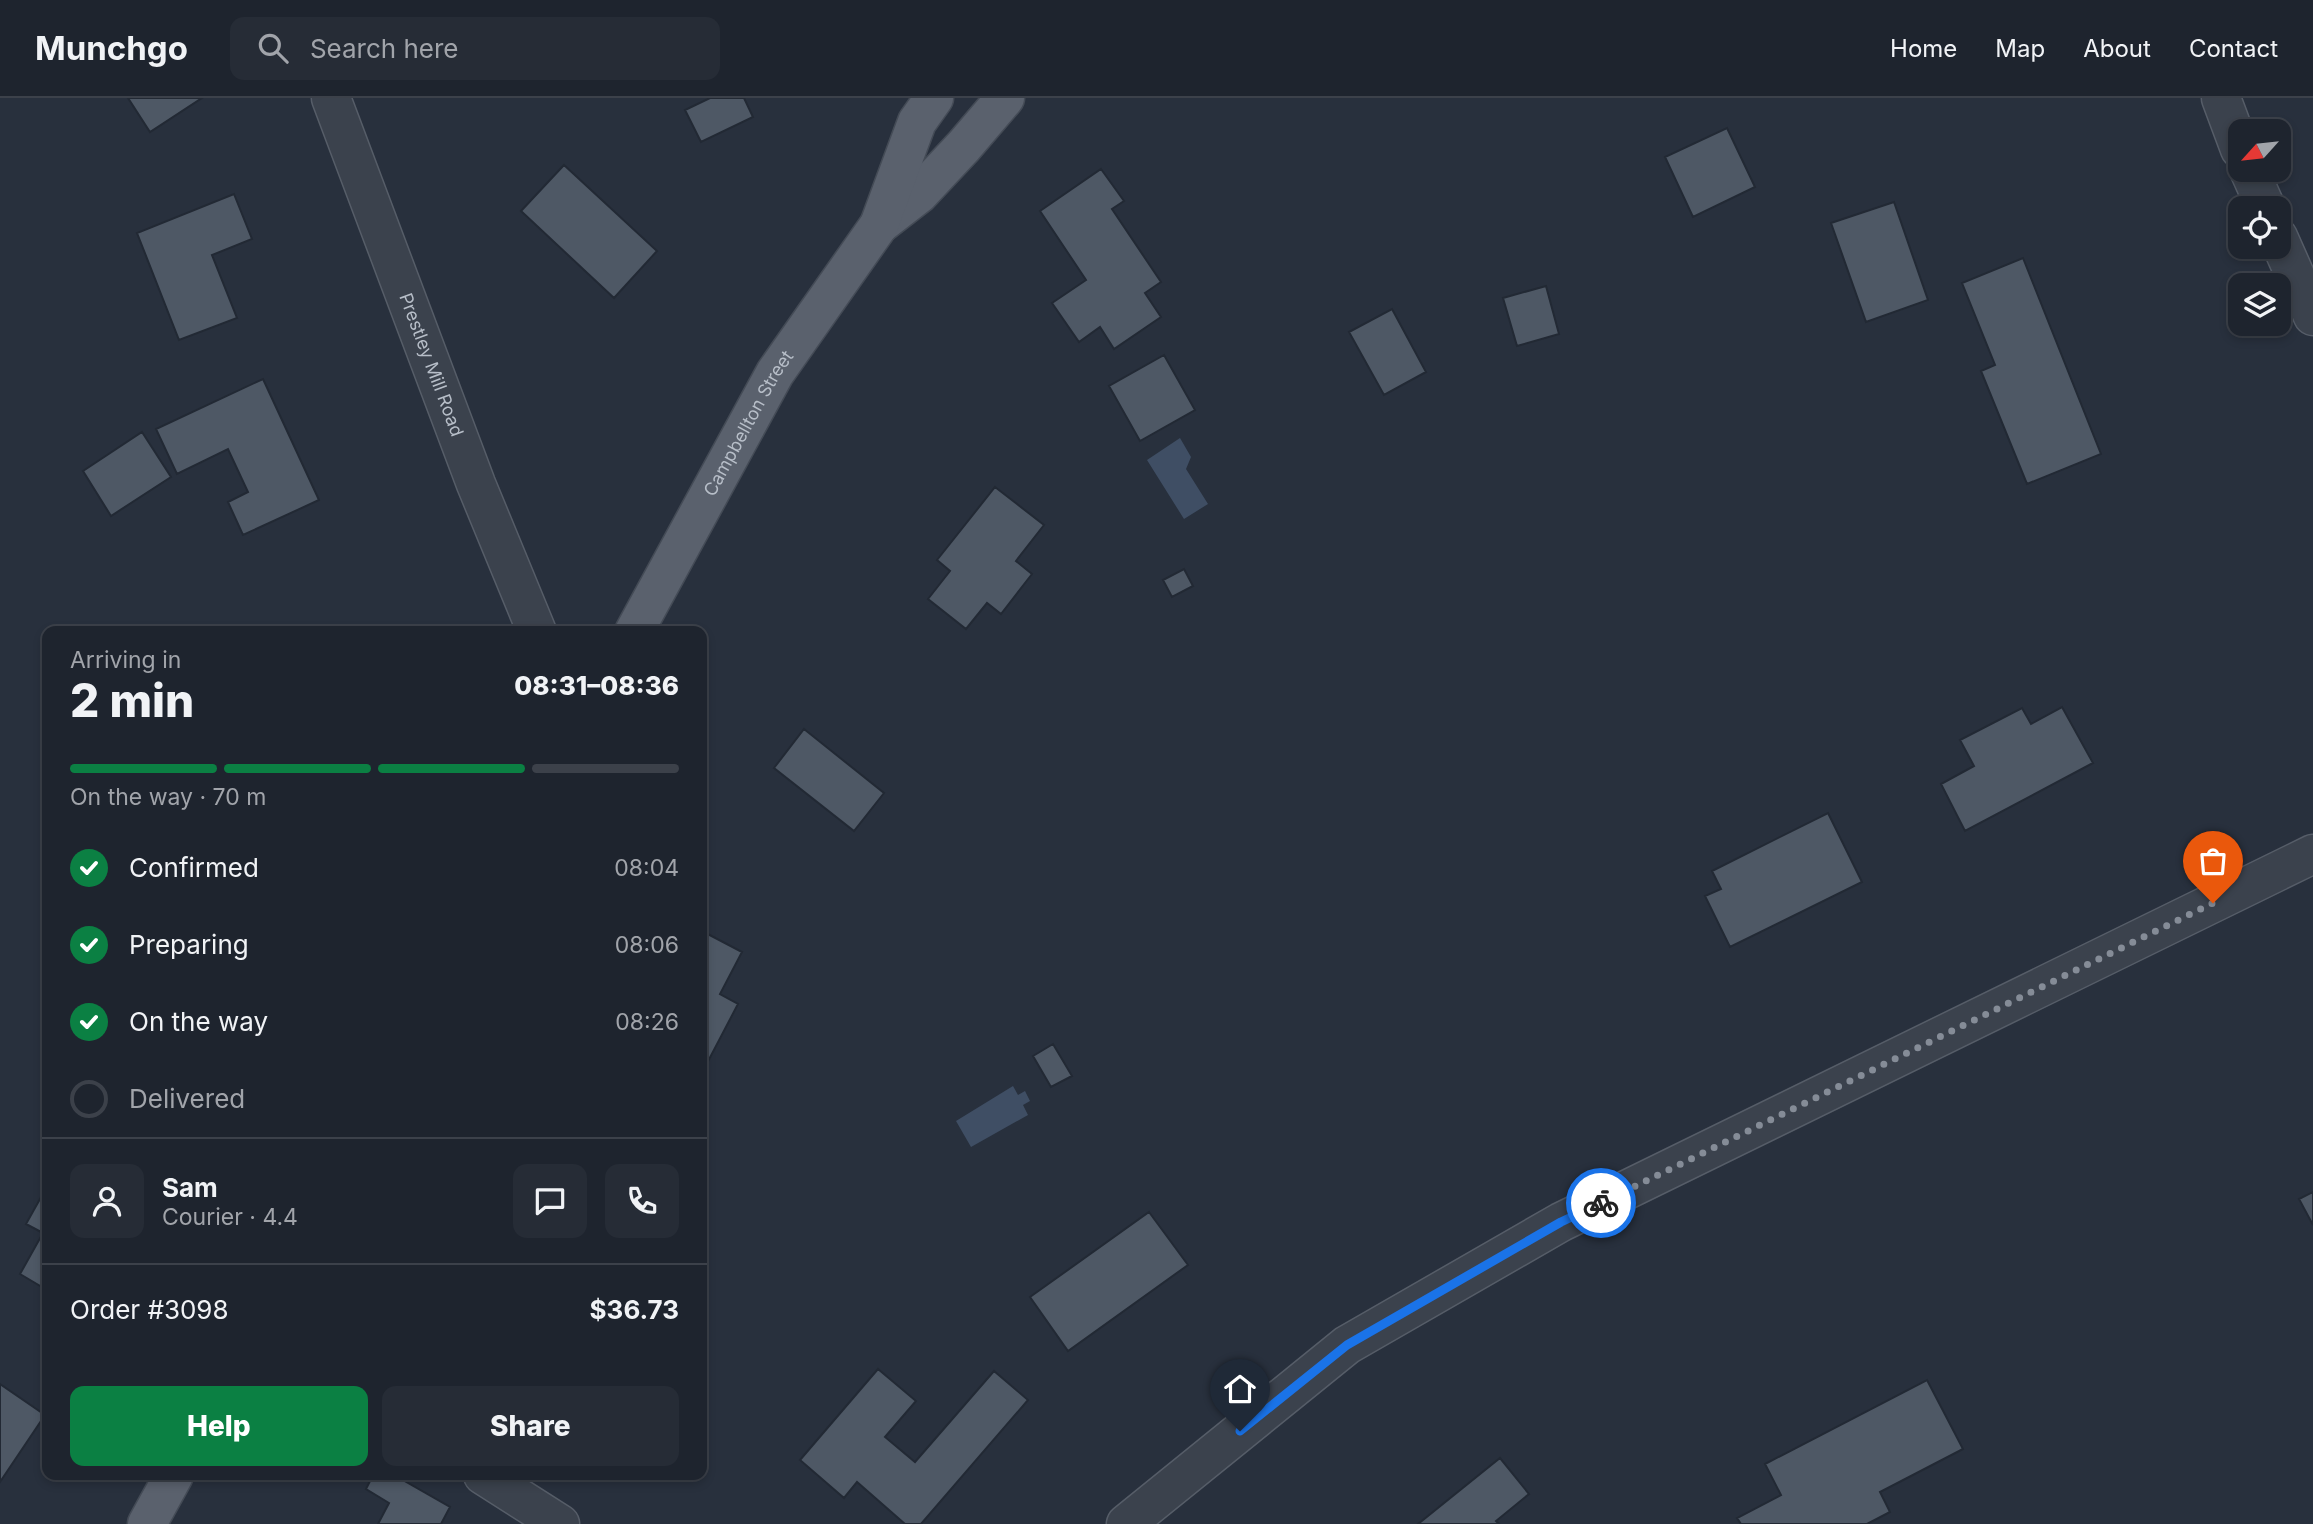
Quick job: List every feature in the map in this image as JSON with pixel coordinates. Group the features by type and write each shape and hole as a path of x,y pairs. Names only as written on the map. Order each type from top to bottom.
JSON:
{"main road":[{"name":"Campbellton Street","path":"637,626 775,373 878,225 916,122 934,98"},
{"name":"Campbellton Street","path":"878,225 919,194 1004,98"},
{"path":"147,1524 171,1480"}],"street":[{"name":"Prestley Mill Road","path":"331,98 477,484 535,626"},
{"path":"2221,98 2229,119"},
{"path":"2288,259 2313,316"},
{"path":"1126,1524 1347,1345 1561,1222 2313,854"},
{"path":"491,1480 559,1524"}],"water":[{"path":"1180,438 1191,457 1186,469 1208,504 1184,519 1147,460"},
{"path":"1013,1086 1018,1095 1025,1091 1030,1101 1023,1105 1028,1115 971,1147 956,1121"}],"building":[{"path":"128,98 202,98 150,132"},
{"path":"710,98 744,98 753,117 701,142 685,110"},
{"path":"1727,128 1755,187 1693,217 1665,157"},
{"path":"564,165 657,251 614,298 521,211"},
{"path":"1101,169 1124,201 1112,209 1161,282 1145,293 1161,317 1114,349 1100,327 1079,342 1052,303 1086,280 1040,211"},
{"path":"234,194 252,239 212,255 237,318 179,340 137,233"},
{"path":"1894,202 1928,300 1866,322 1831,223"},
{"path":"2023,258 2101,454 2027,484 1981,371 1995,365 1962,283"},
{"path":"1546,286 1559,334 1517,346 1503,298"},
{"path":"1392,309 1426,372 1384,395 1349,332"},
{"path":"1164,355 1195,410 1140,441 1109,386"},
{"path":"263,379 319,500 243,535 228,502 248,492 228,449 177,474 156,429"},
{"path":"142,432 171,477 111,516 83,471"},
{"path":"995,487 1044,525 1016,561 1032,574 1001,614 987,603 966,629 928,599 950,571 937,560"},
{"path":"1184,569 1193,586 1172,597 1163,580"},
{"path":"2062,707 2093,763 1965,831 1941,784 1974,766 1960,740 2022,708 2031,724"},
{"path":"804,729 884,793 854,831 774,768"},
{"path":"1828,813 1862,882 1730,947 1705,896 1721,889 1712,871"},
{"path":"707,934 742,952 720,994 738,1004 707,1063"},
{"path":"1053,1044 1072,1076 1051,1087 1033,1056"},
{"path":"2313,1192 2313,1225 2299,1199"},
{"path":"42,1195 42,1232 26,1224"},
{"path":"1149,1212 1188,1265 1068,1351 1030,1297"},
{"path":"42,1235 42,1287 20,1274"},
{"path":"878,1369 916,1401 885,1437 915,1462 994,1371 1028,1400 921,1524 905,1524 857,1482 844,1498 800,1460"},
{"path":"1927,1380 1963,1449 1880,1492 1890,1512 1867,1524 1741,1524 1737,1518 1781,1495 1765,1464"},
{"path":"0,1384 42,1413 42,1419 0,1482"},
{"path":"1500,1458 1529,1494 1496,1521 1499,1524 1418,1524"},
{"path":"370,1480 403,1480 450,1507 441,1524 378,1524 389,1503 366,1489"}],"way so far":[{"path":"1601,1203 2213,903"}],"route":[{"path":"1240,1431 1347,1345 1561,1222 1601,1203"}]}
